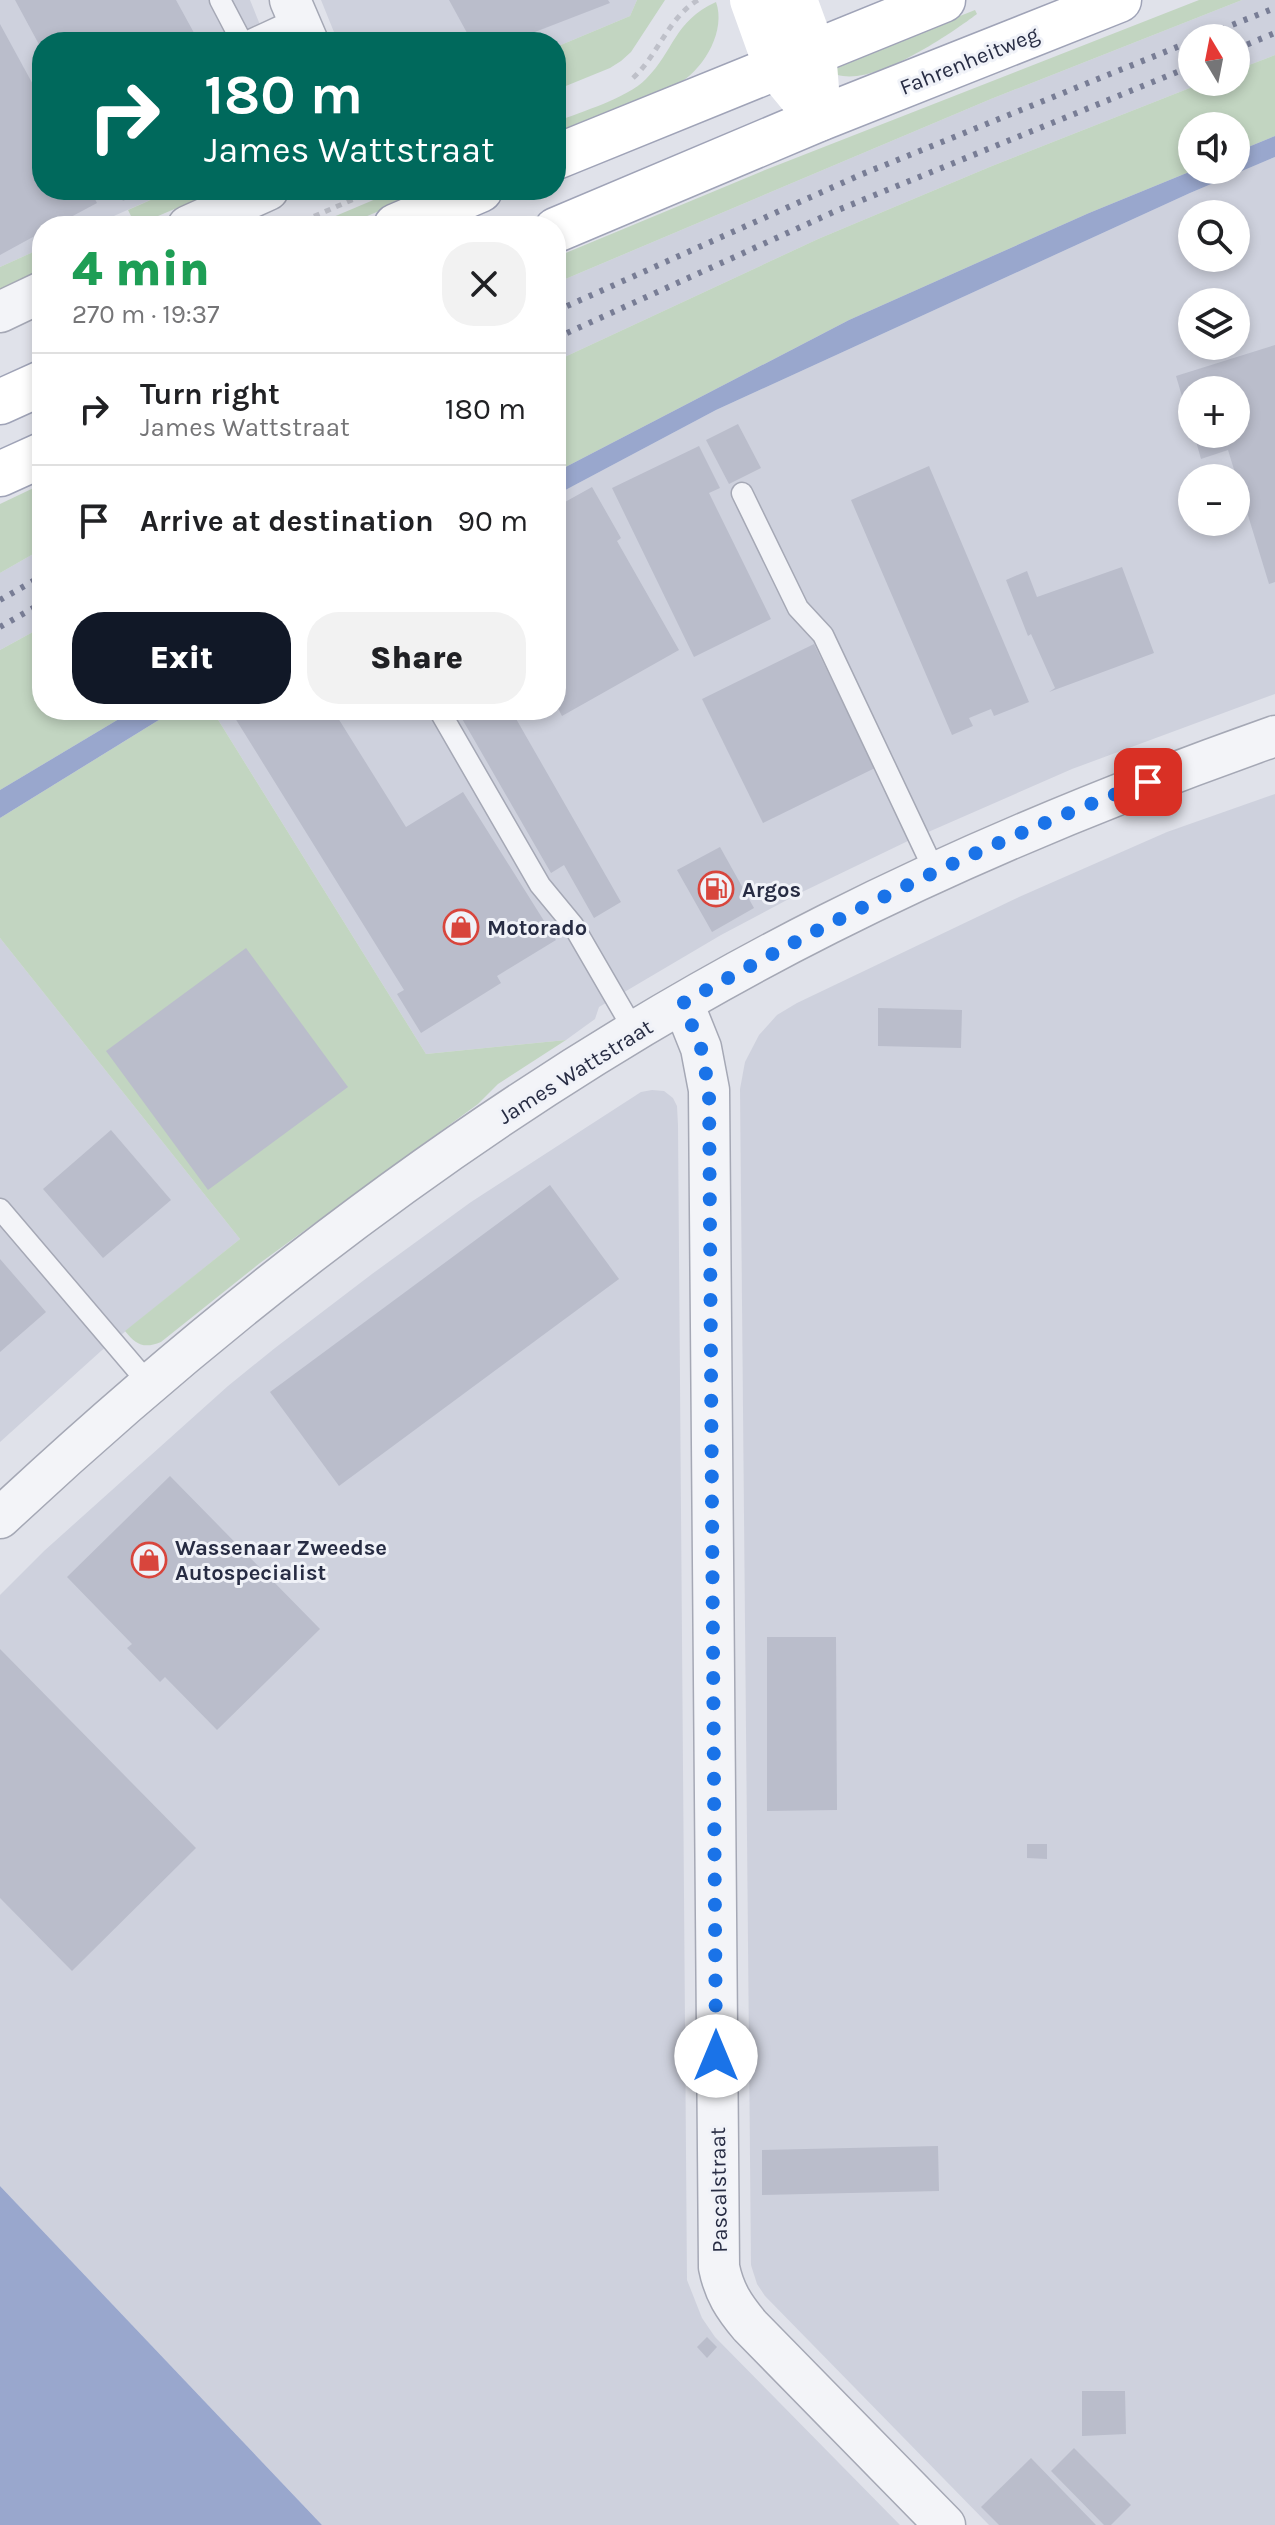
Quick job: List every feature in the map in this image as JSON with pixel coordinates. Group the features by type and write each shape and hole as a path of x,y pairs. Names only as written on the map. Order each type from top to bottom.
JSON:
{"main road":[{"path":"752,0 795,59 819,119"},
{"path":"795,0 795,59"},
{"path":"566,153 943,0"},
{"name":"Fahrenheitweg","path":"566,226 819,119 1119,0"},
{"path":"419,216 457,200"},
{"path":"0,402 32,388"},
{"path":"0,474 32,460"}],"street":[{"path":"210,216 246,200"},
{"path":"0,312 32,297"},
{"name":"James Wattstraat","path":"0,1518 67,1455 219,1325 322,1243 508,1112 635,1032 825,925 935,872 1105,799 1275,736"},
{"name":"Pascalstraat","path":"683,1003 701,1048 709,1090 719,2267 728,2296 750,2326 945,2525"}],"lane":[{"path":"220,0 238,32"},
{"path":"269,32 299,20"},
{"path":"742,493 798,608 823,635 935,872"},
{"path":"445,720 540,885 573,925 635,1032"},
{"path":"0,1209 150,1385"}],"path":[{"path":"629,82 648,64 673,20 698,0"},
{"path":"315,216 352,200"}],"shaded area":[{"path":"0,0 250,0 263,32 32,32 32,200 150,200 114,216 32,216 32,253 0,267"},
{"path":"321,0 637,0 630,16 566,43 566,32 334,32"},
{"path":"1242,0 1275,0 1275,55 1250,65 1250,24 1181,24"},
{"path":"1178,25 1178,93 818,239 566,356 566,279 991,99"},
{"path":"1275,157 1275,694 1072,769 910,840 800,893 721,935 599,1007 595,1019 566,1040 426,1054 218,720 566,720 566,490 716,410 1190,193 1211,184 1250,184 1250,168"},
{"path":"32,555 32,632 0,650 0,573"},
{"path":"1275,794 1275,2525 989,2525 765,2296 751,2265 740,1089 745,1062 759,1035 777,1015 797,1003 1019,897 1167,832"},
{"path":"0,938 240,1239 101,1351 0,1442"},
{"path":"664,1091 673,1098 677,1106 678,1125 687,2280 702,2318 715,2337 900,2525 322,2525 0,2186 0,1595 44,1551 228,1386 275,1348 471,1202 641,1092"}],"green space":[{"path":"637,0 665,0 631,52 621,61 566,86 566,43 630,16"},
{"path":"1199,0 1242,0 991,99 566,279 566,253 765,170"},
{"path":"716,2 716,36 705,57 690,75 670,88 566,131 566,118 616,98 646,79 691,18"},
{"path":"975,10 977,14 947,35 881,70 842,76 827,69"},
{"path":"1275,55 1275,136 1250,146 1250,112 1178,112 1178,177 849,320 566,467 566,356 818,239 1178,93 1178,96 1250,96 1250,65"},
{"path":"150,200 196,200 158,216 131,216 128,210"},
{"path":"373,200 405,200 367,216 336,216"},
{"path":"32,253 32,275 0,289 0,267"},
{"path":"32,489 32,555 0,573 0,504"},
{"path":"32,632 32,720 117,720 0,790 0,650"},
{"path":"159,720 218,720 426,1054 566,1040 498,1084 478,1104 260,1263 161,1342 145,1345 137,1342 125,1331 240,1239 0,938 0,818"}],"water":[{"path":"1275,136 1275,157 1250,168 1250,146"},
{"path":"1178,177 1178,184 1211,184 716,410 566,490 566,467 849,320"},
{"path":"117,720 159,720 0,818 0,790"},
{"path":"0,2186 322,2525 0,2525"}],"building":[{"path":"15,0 176,0 194,32 32,32"},
{"path":"449,0 608,0 610,3 535,32 467,32"},
{"path":"0,24 32,83 32,200 95,200 97,203 73,216 32,216 32,237 0,255"},
{"path":"1275,345 1275,582 1269,584 1250,522 1250,464 1232,464 1228,450 1201,459 1198,448 1250,448 1250,376 1178,376 1178,383 1176,376 1227,360 1250,360 1250,353"},
{"path":"738,424 761,468 729,484 706,440"},
{"path":"699,446 720,488 709,493 771,619 694,657 612,488"},
{"path":"929,466 1029,702 994,716 991,709 969,718 973,726 952,735 851,500"},
{"path":"592,487 621,538 617,541 679,650 566,714 566,501"},
{"path":"1122,567 1154,653 1049,692 1055,688 1031,634 1028,636 1006,580 1027,571 1037,597"},
{"path":"814,644 875,768 763,823 702,699"},
{"path":"236,720 339,720 406,827 463,792 556,940 497,976 501,983 421,1033 397,994 404,990"},
{"path":"463,720 517,720 621,902 594,918 564,865 551,873"},
{"path":"720,847 754,908 712,932 677,870"},
{"path":"246,948 348,1087 208,1190 106,1051"},
{"path":"878,1008 962,1010 961,1048 878,1046"},
{"path":"111,1130 171,1200 103,1258 43,1189"},
{"path":"550,1185 619,1279 339,1486 270,1392"},
{"path":"0,1259 46,1312 0,1352"},
{"path":"170,1476 320,1629 217,1730 165,1677 160,1682 127,1648 132,1644 67,1577"},
{"path":"767,1637 836,1637 837,1810 767,1811"},
{"path":"0,1649 196,1848 72,1971 0,1898"},
{"path":"1027,1844 1047,1844 1047,1859 1027,1858"},
{"path":"938,2146 939,2191 762,2195 762,2150"},
{"path":"707,2337 717,2347 707,2358 697,2347"},
{"path":"1082,2391 1125,2391 1126,2434 1082,2436"},
{"path":"1074,2448 1131,2505 1111,2525 1104,2525 1051,2471"},
{"path":"1031,2458 1096,2525 999,2525 981,2507"}],"railway":[{"path":"1234,24 1275,8"},
{"path":"1250,43 1275,33"},
{"path":"566,307 860,175 1178,47"},
{"path":"566,333 838,210 1178,72"},
{"path":"0,600 32,582"},
{"path":"0,627 32,609"}],"place":[{"name":"Argos","path":"716,889"},
{"name":"Motorado","path":"461,927"},
{"name":"Wassenaar Zweedse Autospecialist","path":"149,1560"}],"route":[{"path":"716,2056 709,1090 701,1048 683,1003 825,925 961,859 1148,782"}]}
